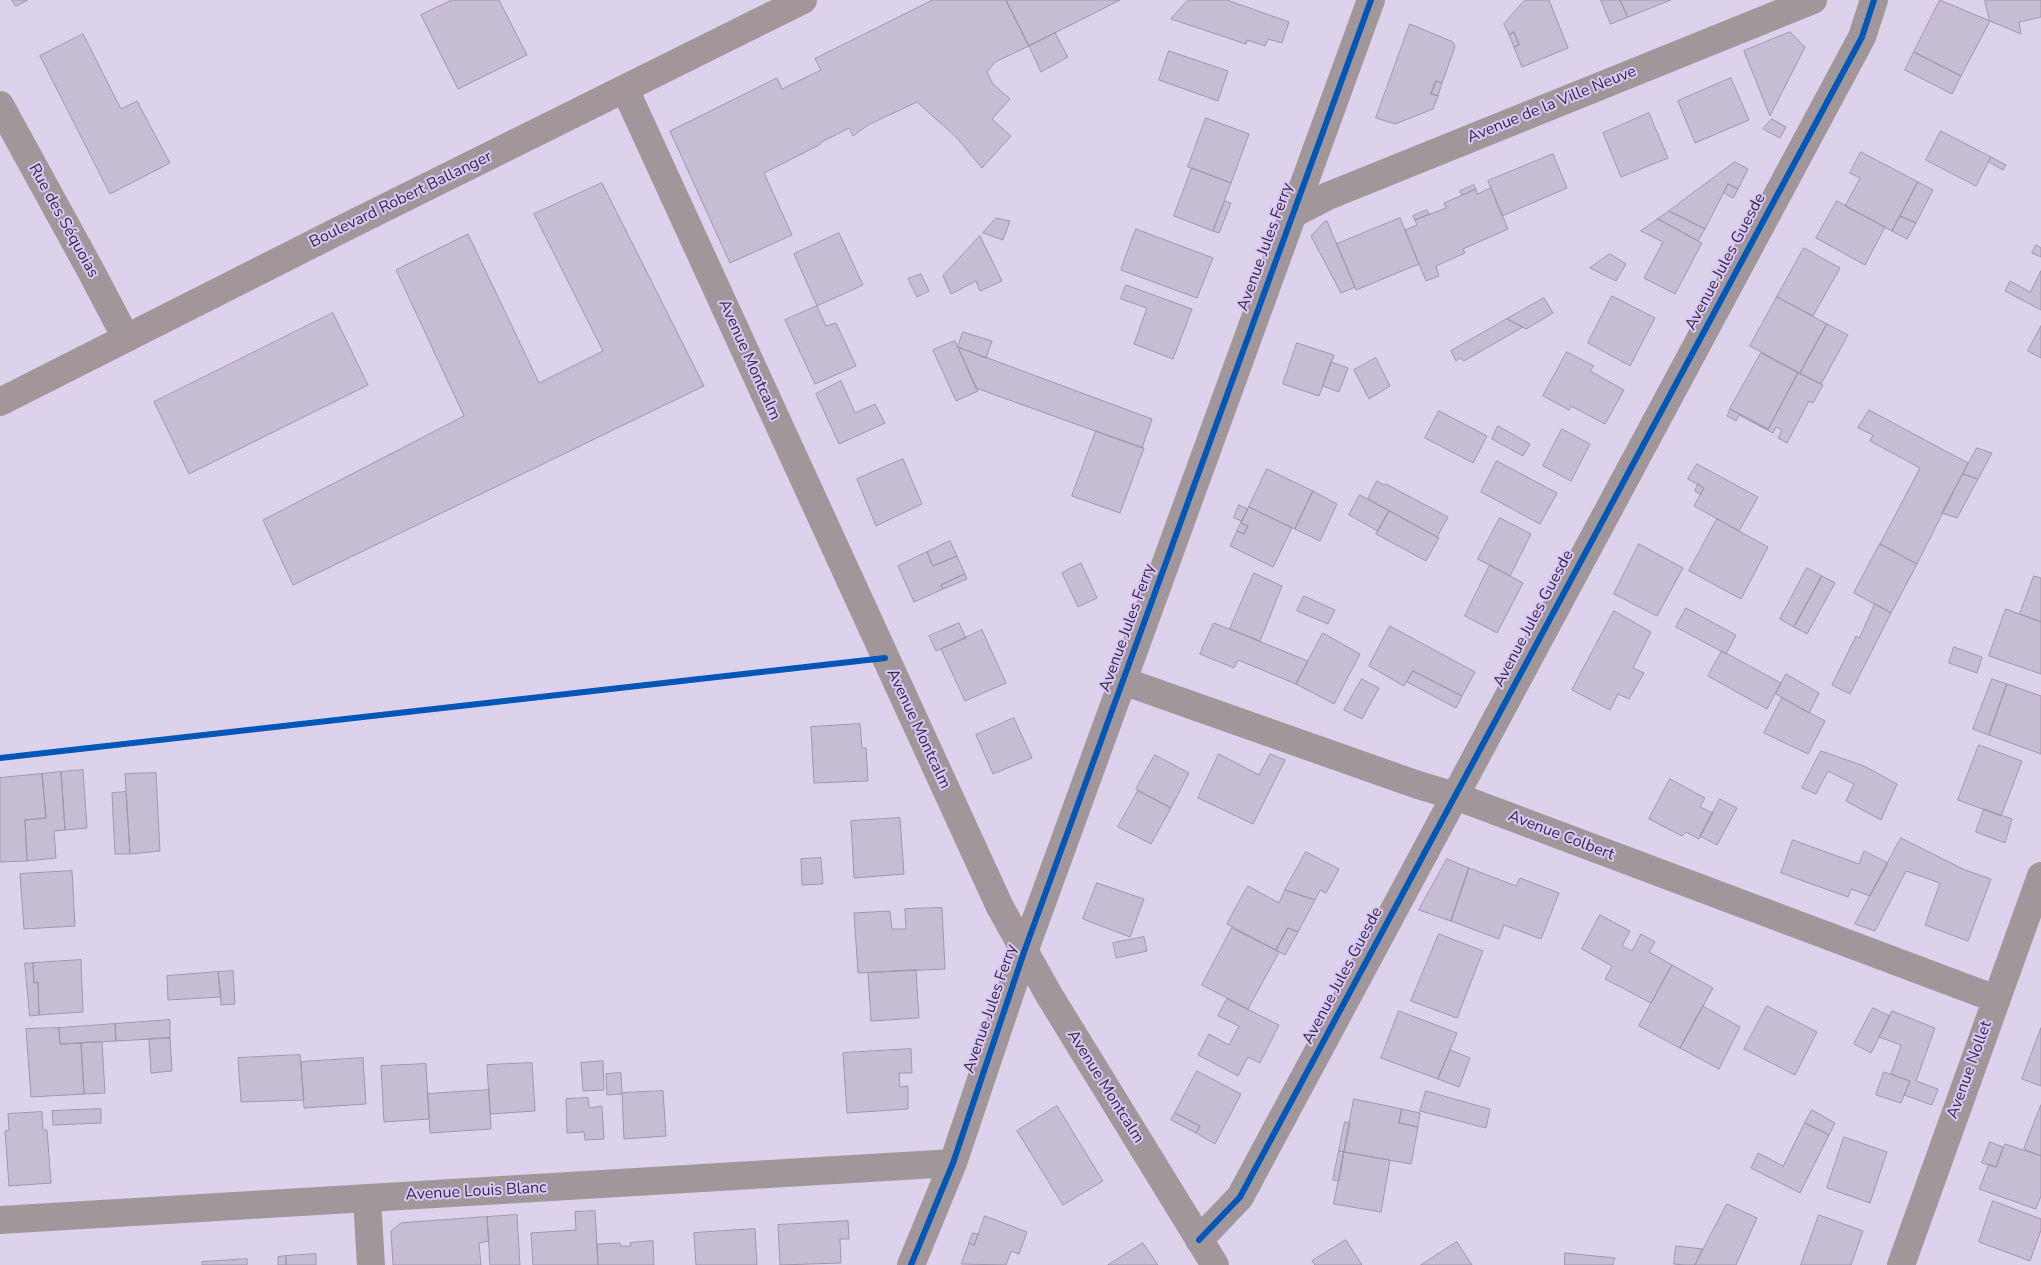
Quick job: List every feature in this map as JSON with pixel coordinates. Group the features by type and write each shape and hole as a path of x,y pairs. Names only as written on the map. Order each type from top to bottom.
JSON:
{"main road":[{"name":"Boulevard Robert Ballanger","path":"0,402 803,0"}],"street":[{"name":"Avenue Jules Ferry","path":"911,1265 953,1163 1024,952 1370,0"},
{"name":"Avenue de la Ville Neuve","path":"1293,214 1328,196 1813,0"},
{"name":"Avenue Jules Guesde","path":"1199,1240 1240,1197 1862,37 1874,0"},
{"name":"Avenue Montcalm","path":"625,89 1000,907 1049,995 1215,1265"},
{"name":"Rue des Séquoias","path":"0,105 126,338"},
{"name":"Avenue Colbert","path":"1123,681 1418,785 1455,796 1996,999"},
{"name":"Avenue Nollet","path":"1901,1265 2041,876"},
{"name":"Avenue Louis Blanc","path":"0,1220 953,1163"},
{"path":"367,1199 371,1265"}],"building":[{"path":"12,0 28,0 16,6"},
{"path":"452,0 499,0 527,55 458,89 421,15"},
{"path":"933,0 1006,0 1029,46 995,62 987,72 993,84 1010,99 992,119 1011,136 982,168 956,137 917,102 868,125 853,136 849,128 764,173 792,235 730,263 670,131 777,78 782,89 821,70 815,59"},
{"path":"1006,0 1120,0 1029,46"},
{"path":"1188,0 1227,0 1289,22 1282,43 1268,39 1265,46 1247,40 1246,44 1171,19"},
{"path":"1525,0 1549,0 1568,48 1522,67 1514,47 1519,45 1514,32 1509,35 1504,24"},
{"path":"1601,0 1620,0 1628,17 1611,24"},
{"path":"1620,0 1671,0 1628,17"},
{"path":"1940,0 1990,21 1961,76 1914,52"},
{"path":"1985,0 2041,0 2041,17 2019,22 2021,34 1990,21"},
{"path":"1410,24 1453,42 1455,47 1442,83 1436,81 1431,94 1438,96 1433,109 1395,124 1376,118"},
{"path":"1514,32 1519,45 1514,47 1509,35"},
{"path":"1790,32 1805,47 1770,116 1744,51"},
{"path":"1055,33 1068,57 1041,72 1029,46"},
{"path":"83,34 121,109 137,101 170,163 110,194 40,56"},
{"path":"1169,51 1228,71 1218,101 1159,80"},
{"path":"1914,52 1961,76 1952,94 1905,70"},
{"path":"1731,78 1749,120 1695,143 1678,101"},
{"path":"1436,81 1442,83 1438,96 1431,94"},
{"path":"1649,113 1668,158 1621,177 1603,133"},
{"path":"1206,118 1249,134 1231,183 1188,167"},
{"path":"1772,119 1786,127 1780,138 1763,129"},
{"path":"1941,131 1991,157 1976,186 1926,160"},
{"path":"1861,152 1918,182 1892,231 1845,206 1860,178 1850,173"},
{"path":"1553,154 1567,188 1502,216 1488,181"},
{"path":"1991,157 2006,165 2003,170 1989,162"},
{"path":"1735,162 1748,169 1738,189 1728,184 1705,229 1669,211"},
{"path":"1192,168 1231,183 1213,231 1174,216"},
{"path":"1918,182 1933,190 1916,223 1900,216"},
{"path":"602,183 704,386 293,585 263,520 464,416 396,270 468,234 539,383 603,351 534,214"},
{"path":"1728,184 1738,189 1733,198 1724,193"},
{"path":"1474,185 1476,189 1462,195 1460,191"},
{"path":"1491,188 1508,229 1463,249 1465,253 1436,266 1439,276 1426,281 1405,230 1417,225 1415,220 1446,208 1444,203 1476,189 1477,194"},
{"path":"1225,201 1231,203 1219,233 1213,231"},
{"path":"1837,201 1885,227 1865,265 1816,238"},
{"path":"1427,210 1429,214 1415,220 1413,216"},
{"path":"1669,211 1705,229 1698,241 1658,219"},
{"path":"1900,216 1916,223 1907,239 1892,231"},
{"path":"996,218 1010,221 1003,240 983,233"},
{"path":"1400,218 1419,264 1356,290 1337,244"},
{"path":"1658,219 1702,243 1675,294 1644,278 1663,242 1641,231"},
{"path":"1327,221 1355,287 1341,293 1311,236"},
{"path":"1136,229 1213,258 1197,298 1121,270"},
{"path":"839,233 863,285 817,306 794,254"},
{"path":"980,236 1002,281 980,291 976,281 951,294 943,276"},
{"path":"2036,245 2041,248 2041,257 2032,253"},
{"path":"1804,248 1840,268 1813,316 1777,297"},
{"path":"1610,254 1626,264 1616,281 1590,268"},
{"path":"2041,271 2041,310 2005,291 2010,281 2030,292"},
{"path":"921,274 929,291 917,297 908,279"},
{"path":"1126,285 1192,309 1173,359 1134,344 1147,308 1121,299"},
{"path":"1612,296 1655,318 1630,366 1588,343"},
{"path":"1777,297 1827,324 1800,373 1750,346"},
{"path":"1544,298 1553,313 1526,329 1507,319"},
{"path":"817,306 826,326 836,323 856,366 815,384 785,320"},
{"path":"333,313 368,385 189,474 154,402"},
{"path":"1507,319 1523,327 1464,361 1460,358 1456,361 1451,351"},
{"path":"1827,324 1848,335 1821,384 1800,373"},
{"path":"2041,326 2041,358 2028,351"},
{"path":"963,332 992,341 986,358 958,347"},
{"path":"955,341 978,391 956,401 933,350"},
{"path":"1297,343 1334,355 1319,396 1283,384"},
{"path":"958,347 1152,419 1142,448 976,388"},
{"path":"1567,352 1594,366 1590,371 1624,390 1605,424 1571,406 1569,410 1543,396"},
{"path":"1761,353 1798,373 1768,429 1730,409"},
{"path":"1376,358 1390,386 1369,399 1354,370"},
{"path":"1331,362 1348,368 1339,392 1323,386"},
{"path":"1798,373 1823,385 1813,403 1809,401 1787,443 1778,438 1782,430 1776,427 1773,433 1739,415 1736,421 1727,416 1730,409 1768,429"},
{"path":"841,381 855,413 875,404 885,423 839,444 816,394"},
{"path":"1869,410 1968,463 1917,564 1880,544 1920,468 1870,441 1873,435 1858,428"},
{"path":"1439,411 1487,436 1473,463 1425,438"},
{"path":"1498,426 1530,444 1523,456 1492,439"},
{"path":"1562,429 1590,444 1571,481 1543,466"},
{"path":"1096,431 1144,448 1120,513 1072,496"},
{"path":"1977,448 1992,453 1978,479 1963,474"},
{"path":"903,459 922,504 876,526 857,479"},
{"path":"1497,461 1557,493 1540,524 1481,492"},
{"path":"1697,464 1758,497 1739,531 1694,506 1704,488 1688,479"},
{"path":"1267,469 1313,491 1295,529 1249,507"},
{"path":"1963,474 1978,479 1957,518 1942,513"},
{"path":"1377,481 1448,517 1437,537 1368,499"},
{"path":"1698,484 1704,488 1700,494 1695,491"},
{"path":"1313,491 1337,504 1320,541 1295,529"},
{"path":"1360,495 1389,511 1378,531 1349,515"},
{"path":"1239,505 1248,509 1242,521 1234,518"},
{"path":"1249,507 1292,528 1273,567 1230,546 1237,531 1244,534 1248,526 1241,523"},
{"path":"1389,511 1439,538 1426,561 1376,534"},
{"path":"1500,518 1531,534 1510,576 1478,559"},
{"path":"1717,519 1768,547 1741,599 1689,571"},
{"path":"1241,523 1248,526 1244,534 1237,531"},
{"path":"950,541 957,556 933,566 927,552"},
{"path":"1639,544 1683,568 1657,616 1614,594"},
{"path":"1880,544 1917,564 1891,613 1854,593"},
{"path":"927,552 933,566 957,556 965,574 941,585 943,589 914,602 898,566"},
{"path":"1081,563 1097,598 1078,607 1062,573"},
{"path":"1490,565 1523,583 1497,633 1465,616"},
{"path":"1807,568 1822,576 1794,627 1780,619"},
{"path":"1254,573 1282,586 1260,641 1230,629"},
{"path":"965,574 967,579 943,589 941,585"},
{"path":"1822,576 1835,583 1807,634 1794,627"},
{"path":"2034,576 2041,578 2041,622 2020,614"},
{"path":"1304,596 1335,610 1328,624 1297,611"},
{"path":"1875,604 1891,613 1850,694 1832,685 1856,636 1859,638"},
{"path":"1686,608 1736,635 1726,654 1676,627"},
{"path":"2006,609 2041,622 2041,674 1989,656"},
{"path":"1614,611 1651,632 1633,668 1644,673 1629,699 1618,694 1610,710 1572,690"},
{"path":"959,623 966,638 936,651 929,636"},
{"path":"1214,623 1308,661 1296,684 1238,660 1234,668 1200,654"},
{"path":"1390,626 1475,672 1462,696 1413,671 1404,686 1369,666"},
{"path":"982,630 1006,683 965,701 941,649"},
{"path":"1323,633 1360,654 1334,704 1296,684"},
{"path":"1954,647 1982,657 1977,673 1949,663"},
{"path":"1722,651 1781,683 1767,709 1708,676"},
{"path":"1413,671 1462,696 1456,708 1407,682"},
{"path":"1786,674 1819,693 1809,713 1776,694"},
{"path":"1362,679 1379,688 1362,719 1344,710"},
{"path":"1992,679 2007,684 1989,735 1973,729"},
{"path":"2007,684 2041,696 2041,754 1989,735"},
{"path":"1782,698 1825,721 1808,754 1764,733"},
{"path":"1014,718 1032,758 993,774 976,735"},
{"path":"860,724 862,748 866,748 868,781 814,783 811,727"},
{"path":"1979,745 2022,761 2001,816 1958,800"},
{"path":"1821,751 1864,766 1897,784 1881,820 1846,801 1854,784 1828,771 1816,794 1802,788"},
{"path":"1219,754 1259,775 1270,754 1285,760 1253,824 1198,798"},
{"path":"1155,755 1189,773 1171,808 1136,789"},
{"path":"83,770 87,828 65,830 61,772"},
{"path":"61,772 65,830 54,831 56,858 27,861 25,820 46,818 42,774"},
{"path":"156,773 160,851 130,854 125,774"},
{"path":"42,774 46,818 25,820 27,861 0,862 0,778"},
{"path":"1670,779 1705,798 1700,807 1713,813 1699,839 1686,832 1682,836 1649,819"},
{"path":"1138,791 1171,808 1151,844 1118,827"},
{"path":"126,792 130,854 115,854 112,793"},
{"path":"1720,799 1737,808 1717,845 1700,836"},
{"path":"1984,809 2012,819 2005,843 1976,832"},
{"path":"900,818 904,874 854,878 851,821"},
{"path":"1901,838 1965,870 1991,879 1968,941 1925,925 1940,883 1906,871 1875,931 1855,924"},
{"path":"1793,840 1859,864 1864,851 1888,863 1870,896 1851,889 1848,897 1781,873"},
{"path":"1306,852 1339,869 1326,893 1320,890 1315,900 1285,890"},
{"path":"821,858 823,884 802,885 801,859"},
{"path":"1447,859 1469,868 1451,921 1419,910"},
{"path":"1469,868 1516,886 1520,878 1559,893 1541,939 1504,925 1499,939 1451,921"},
{"path":"72,871 75,926 24,929 20,874"},
{"path":"1097,883 1144,899 1130,937 1083,919"},
{"path":"1248,886 1279,903 1285,890 1315,900 1298,932 1288,928 1276,950 1227,924"},
{"path":"942,908 945,969 858,973 854,913 890,911 892,929 906,929 905,909"},
{"path":"1600,915 1630,931 1622,946 1632,951 1641,934 1655,942 1649,952 1672,965 1651,1003 1605,979 1612,966 1582,949"},
{"path":"1232,928 1279,952 1248,1009 1202,985"},
{"path":"1288,928 1298,932 1285,955 1276,950"},
{"path":"1439,934 1483,951 1457,1018 1411,1001"},
{"path":"1144,937 1147,951 1116,958 1113,943"},
{"path":"81,960 83,1012 39,1015 38,982 34,983 33,963"},
{"path":"25,963 33,963 34,983 38,982 39,1015 30,1016"},
{"path":"1672,965 1713,988 1680,1048 1639,1026"},
{"path":"916,970 919,1018 871,1021 868,973"},
{"path":"233,971 235,1004 221,1005 218,972"},
{"path":"218,972 221,997 168,1000 167,976"},
{"path":"1227,999 1279,1025 1260,1063 1248,1057 1238,1076 1198,1055 1209,1034 1229,1045 1239,1026 1218,1016"},
{"path":"1703,1006 1740,1027 1719,1069 1680,1048"},
{"path":"1767,1006 1817,1032 1795,1075 1744,1049"},
{"path":"1873,1008 1890,1016 1871,1053 1854,1044"},
{"path":"1399,1011 1457,1033 1438,1079 1381,1058"},
{"path":"1892,1011 1935,1028 1916,1081 1938,1089 1932,1105 1904,1095 1910,1081 1891,1074 1901,1045 1879,1037"},
{"path":"170,1020 170,1038 116,1041 115,1024"},
{"path":"115,1024 116,1041 60,1044 59,1028"},
{"path":"59,1028 60,1044 81,1043 84,1094 31,1097 26,1029"},
{"path":"2041,1028 2041,1086 2022,1079"},
{"path":"170,1038 172,1071 151,1073 149,1039"},
{"path":"102,1042 105,1093 84,1094 81,1043"},
{"path":"911,1049 912,1073 899,1073 900,1087 908,1086 908,1109 847,1113 843,1053"},
{"path":"1450,1050 1470,1058 1459,1087 1438,1079"},
{"path":"300,1055 304,1100 241,1102 238,1058"},
{"path":"363,1058 366,1104 304,1108 301,1062"},
{"path":"603,1061 604,1090 583,1091 581,1063"},
{"path":"532,1063 535,1111 490,1114 487,1065"},
{"path":"426,1064 429,1119 384,1122 381,1066"},
{"path":"1197,1071 1241,1094 1215,1144 1196,1133 1200,1126 1175,1113"},
{"path":"1884,1072 1910,1081 1901,1103 1876,1095"},
{"path":"621,1073 622,1094 607,1095 606,1074"},
{"path":"489,1090 491,1129 430,1133 428,1094"},
{"path":"663,1091 666,1136 624,1139 622,1093"},
{"path":"1426,1091 1490,1109 1486,1128 1420,1111"},
{"path":"588,1098 589,1108 602,1106 604,1139 585,1140 584,1132 567,1133 566,1099"},
{"path":"1354,1099 1402,1109 1399,1123 1418,1127 1411,1164 1344,1152"},
{"path":"2041,1105 2041,1156 2024,1149"},
{"path":"1057,1106 1103,1181 1063,1205 1017,1131"},
{"path":"101,1109 101,1123 53,1125 52,1111"},
{"path":"1402,1109 1420,1113 1418,1127 1399,1123"},
{"path":"1812,1110 1835,1123 1829,1135 1805,1123"},
{"path":"42,1112 43,1130 47,1130 51,1183 9,1186 5,1131 9,1130 8,1114"},
{"path":"1175,1113 1200,1126 1196,1133 1171,1120"},
{"path":"1345,1122 1350,1123 1344,1152 1339,1151"},
{"path":"1805,1123 1829,1135 1800,1193 1751,1168 1758,1153 1783,1166"},
{"path":"1844,1137 1887,1152 1870,1203 1827,1188"},
{"path":"1990,1142 2003,1147 1996,1167 1982,1163"},
{"path":"2005,1144 2041,1156 2041,1196 2036,1209 1979,1189 1989,1164 1996,1167"},
{"path":"1339,1151 1344,1152 1339,1181 1333,1180"},
{"path":"1344,1152 1390,1160 1381,1212 1334,1204"},
{"path":"1993,1201 2041,1219 2041,1230 2030,1261 1979,1242"},
{"path":"1727,1204 1757,1218 1736,1265 1695,1265"},
{"path":"595,1211 598,1265 533,1265 531,1233 576,1230 575,1212"},
{"path":"517,1215 520,1265 490,1265 487,1217"},
{"path":"1819,1215 1863,1231 1851,1265 1801,1265"},
{"path":"985,1216 1027,1232 1019,1254 1011,1251 1006,1265 961,1264 969,1243 974,1245"},
{"path":"487,1217 489,1241 479,1243 481,1265 393,1265 391,1231 401,1223"},
{"path":"848,1221 849,1239 840,1239 841,1263 780,1265 778,1225"},
{"path":"755,1229 757,1265 696,1265 694,1233"},
{"path":"973,1233 978,1234 974,1245 969,1243"},
{"path":"1346,1240 1362,1265 1315,1265 1312,1261"},
{"path":"653,1241 654,1265 598,1265 597,1244 620,1243 620,1246 631,1246 630,1243"},
{"path":"1457,1242 1472,1265 1421,1265"},
{"path":"1143,1243 1158,1265 1108,1265"},
{"path":"1676,1246 1703,1249 1695,1265 1674,1264"},
{"path":"1565,1253 1615,1258 1613,1265 1565,1265"},
{"path":"316,1254 316,1265 286,1265 286,1256"},
{"path":"286,1256 286,1265 278,1265 278,1257"},
{"path":"247,1259 247,1265 202,1265 202,1262"}],"cycle path":[{"path":"911,1265 953,1163 1024,952 1371,0"},
{"path":"1199,1240 1240,1197 1862,37 1874,0"},
{"path":"0,758 885,658"}]}
